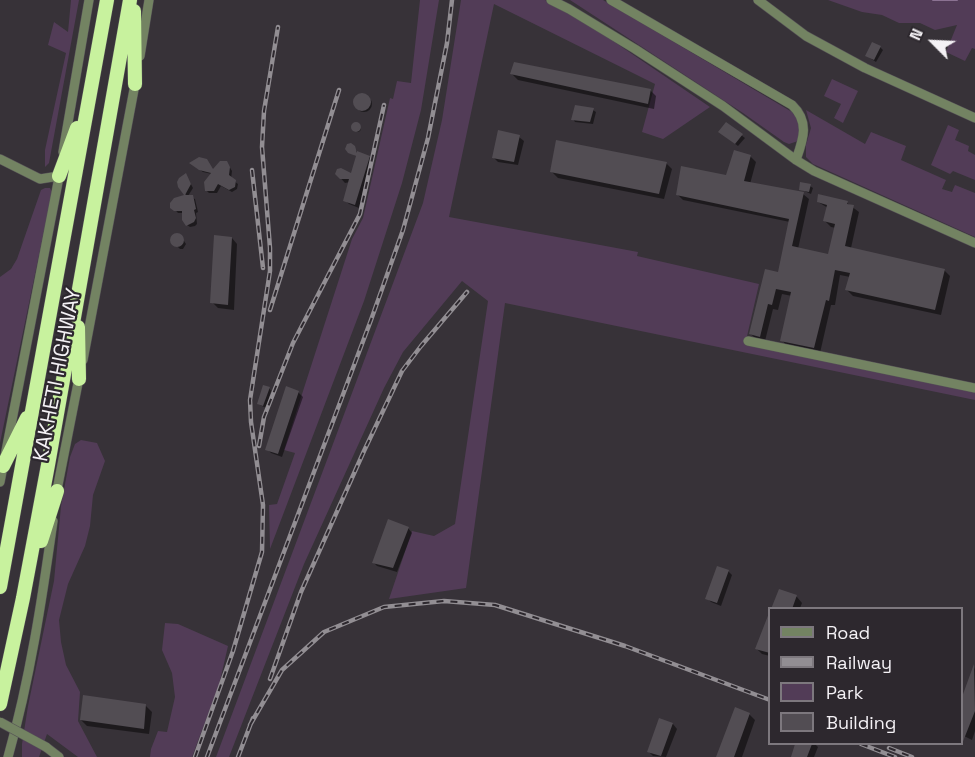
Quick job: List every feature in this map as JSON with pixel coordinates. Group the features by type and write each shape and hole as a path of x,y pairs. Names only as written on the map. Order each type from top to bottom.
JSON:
{"highway":[{"name":"KAKHETI HIGHWAY","path":"0,588 107,0"},
{"path":"132,0 135,84"},
{"name":"KAKHETI HIGHWAY","path":"0,704 23,598 132,0"},
{"path":"59,176 90,95"},
{"path":"77,295 79,379"},
{"path":"3,466 34,406"},
{"path":"23,598 57,491"}],"street":[{"name":"KAKHETI HIGHWAY","path":"0,482 59,176 89,0"},
{"name":"KAKHETI HIGHWAY","path":"8,757 19,717 39,616 57,491 149,0"},
{"path":"551,0 636,49 713,99 795,160 814,171 975,243"},
{"path":"611,0 792,105 798,111 804,129 804,137 795,160"},
{"path":"758,0 806,36 865,68 975,118"},
{"path":"0,159 40,178 59,176"},
{"path":"748,341 975,388"},
{"path":"0,722 46,747 59,757"}],"green space":[{"path":"71,0 79,0 49,163 45,167 45,150 66,53 48,45 54,22 68,32"},
{"path":"420,0 439,0 421,110 402,183 364,301 270,549 269,505 277,504 295,453 284,450 352,239 363,218 390,98 393,99 397,81 411,83"},
{"path":"461,0 545,0 569,11 710,107 663,139 642,132 655,84 494,4 449,217 638,252 637,256 759,284 745,345 975,390 975,400 505,303 466,588 389,599 412,531 434,536 455,524 488,301 462,281 403,352 384,388 304,564 229,757 216,757 423,203 442,120"},
{"path":"570,0 603,0 792,112 799,125 798,141 789,144 784,142"},
{"path":"828,0 975,0 975,49 972,48 965,61 946,52 957,25 935,30 920,23 899,23 882,15 862,12"},
{"path":"832,79 858,91 843,123 834,118 841,104 824,96"},
{"path":"806,110 865,144 871,132 906,146 901,160 946,180 942,189 952,192 955,185 975,193 975,237 813,164 806,157 806,145 811,128"},
{"path":"948,125 959,130 955,140 969,146 968,151 975,155 975,180 953,171 950,174 931,165"},
{"path":"50,188 52,192 0,443 0,277 11,269 17,259 41,190"},
{"path":"81,440 97,443 105,461 93,495 90,526 85,546 68,584 59,620 66,665 80,692 78,721 97,757 78,757 47,734 39,757 22,757 28,706 54,581 61,506 70,457 75,444"},
{"path":"165,623 178,624 228,646 219,685 192,757 150,757 158,731 167,732 175,697 172,673 162,650"}],"building":[{"path":"872,42 881,46 874,60 865,56"},
{"path":"514,62 651,89 648,104 510,74"},
{"path":"362,93 368,96 371,102 368,108 362,111 356,108 353,102 356,96"},
{"path":"575,105 594,108 590,122 571,120"},
{"path":"356,122 360,123 360,131 356,132 352,131 351,127 352,123"},
{"path":"726,122 743,134 735,144 718,132"},
{"path":"498,130 520,135 514,162 492,158"},
{"path":"556,140 667,162 659,194 550,172"},
{"path":"351,143 355,146 357,153 357,151 370,156 355,205 343,201 349,179 340,179 335,174 337,169 341,168 351,173 356,156 345,149 347,144"},
{"path":"734,150 751,155 744,181 804,192 792,246 828,254 835,224 823,221 827,205 817,202 818,194 848,201 847,204 854,205 845,246 945,269 935,310 845,290 850,273 835,270 829,301 826,300 814,348 780,341 791,292 776,289 772,305 768,304 760,337 749,334 765,269 778,272 789,219 676,195 681,166 726,175"},
{"path":"199,157 207,159 213,169 220,161 227,161 230,167 229,175 236,180 235,187 229,190 218,184 214,191 205,191 204,182 211,173 199,170 189,163"},
{"path":"186,173 191,184 185,195 193,195 196,218 194,222 186,226 182,220 182,211 174,211 170,208 170,203 174,198 184,195 177,182"},
{"path":"800,182 811,184 809,192 799,190"},
{"path":"177,233 182,235 184,240 182,245 177,247 172,245 170,240 172,235"},
{"path":"214,235 232,237 228,305 210,303"},
{"path":"263,385 270,387 263,406 257,404"},
{"path":"286,386 299,391 278,454 265,450"},
{"path":"388,519 409,527 393,568 372,563"},
{"path":"717,566 729,570 717,603 705,599"},
{"path":"779,589 797,595 793,607 772,607"},
{"path":"768,616 768,652 755,649"},
{"path":"974,664 975,711 963,741 963,694"},
{"path":"83,695 146,704 144,729 80,720"},
{"path":"735,707 750,713 734,757 716,757"},
{"path":"659,718 673,723 661,756 647,752"},
{"path":"795,745 812,745 807,757 791,757"}],"waterway":[{"path":"933,0 957,0"}],"railway":[{"path":"207,757 403,230 428,138 447,43 452,0"},
{"path":"195,757 233,651 262,552 263,505 250,400 270,271 262,147 264,111 278,27"},
{"path":"270,310 339,90"},
{"path":"259,446 264,417 293,343 360,214 384,105"},
{"path":"252,170 263,268"},
{"path":"270,679 301,592 402,371 467,292"},
{"path":"250,725 282,670 324,632 384,607 444,601 495,605 625,646 768,699"},
{"path":"238,757 253,718"},
{"path":"864,745 895,757"},
{"path":"889,748 912,757"}]}
